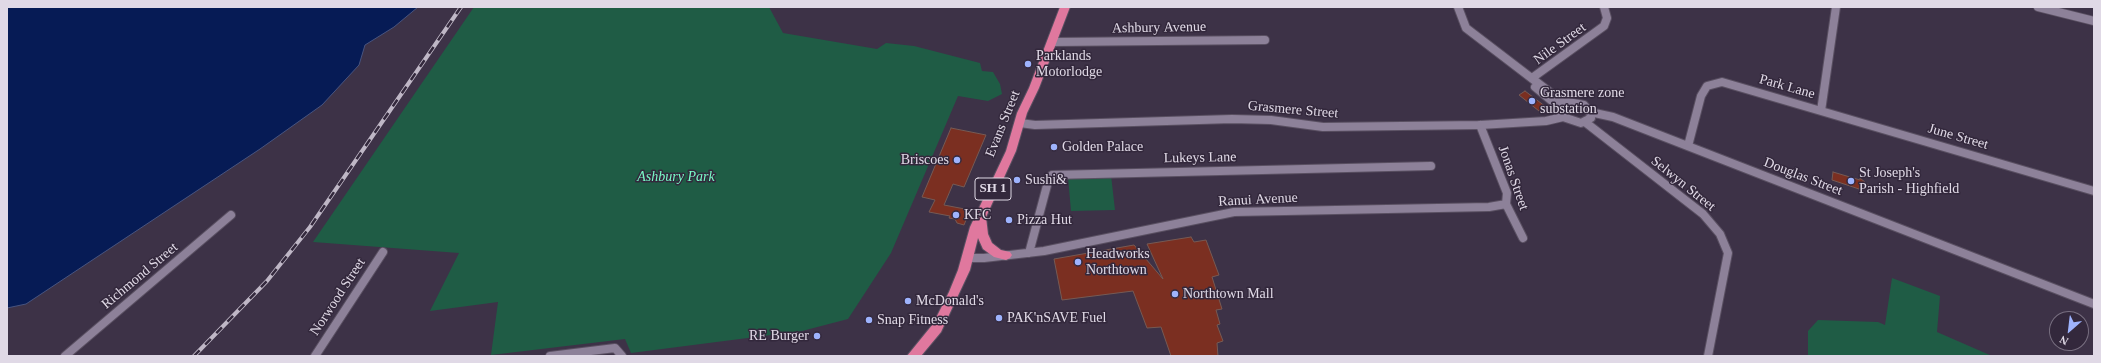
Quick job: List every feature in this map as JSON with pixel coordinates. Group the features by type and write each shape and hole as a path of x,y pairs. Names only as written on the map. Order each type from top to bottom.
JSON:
{"highway":[{"name":"Evans Street","path":"917,355 942,320 955,292 967,258 969,247 982,219 1005,159 1011,151 1022,113 1034,88 1066,8"},
{"path":"982,219 982,234 987,246 998,254 1006,256"}],"street":[{"path":"1458,7 1466,28 1524,74 1532,78 1562,105 1563,117 1571,121 1585,122 1590,118 1590,112"},
{"name":"Nile Street","path":"1532,78 1537,76 1604,26 1607,18 1604,7"},
{"name":"Park Lane","path":"1688,146 1703,91 1707,86 1714,84 1722,82 1821,110 1836,7"},
{"path":"2038,7 2094,21"},
{"name":"Ashbury Avenue","path":"1053,42 1265,40"},
{"path":"1524,74 1529,82 1562,105"},
{"name":"Douglas Street","path":"1562,105 1579,103 1590,112 1613,117 2094,304"},
{"name":"June Street","path":"1821,110 2092,189"},
{"name":"Grasmere Street","path":"1020,123 1042,125 1232,119 1271,120 1323,128 1480,125 1546,121 1563,117"},
{"name":"Selwyn Street","path":"1585,122 1703,214 1720,234 1728,253 1708,356"},
{"name":"Jonas Street","path":"1480,125 1507,193 1506,204 1523,238"},
{"name":"Lukeys Lane","path":"1029,253 1049,178 1052,175 1431,166"},
{"name":"Ranui Avenue","path":"967,258 1029,253 1234,212 1489,207 1506,204"},
{"name":"Richmond Street","path":"65,356 231,215"},
{"name":"Norwood Street","path":"315,356 383,252"},
{"path":"550,356 615,348 622,356"}],"green space":[{"name":"Ashbury Park","path":"474,7 769,7 783,33 877,49 886,43 914,46 980,63 982,71 993,72 1000,84 1002,94 988,101 958,96 891,253 848,319 802,331 631,353 625,339 491,355 498,302 430,311 459,253 313,242"},
{"path":"1111,175 1115,210 1071,211 1068,177"},
{"path":"1892,278 1940,296 1937,332 1992,356 1808,356 1808,331 1818,320 1878,322 1885,325"}],"shaded area":[{"path":"7,7 418,7 394,27 365,45 359,65 322,105 260,149 26,304 7,308"}],"building":[{"name":"Grasmere zone substation","path":"1525,91 1546,107 1539,111 1519,95"},
{"name":"Briscoes","path":"951,128 986,135 964,187 953,184 944,205 970,210 964,225 957,223 955,219 949,218 950,216 929,212 935,200 922,197"},
{"name":"St Joseph's Parish - Highfield","path":"1833,172 1860,180 1860,178 1872,188 1859,189 1832,180"},
{"name":"Northtown Mall","path":"1191,237 1194,242 1206,240 1219,275 1212,277 1222,309 1216,310 1220,324 1217,325 1223,341 1217,343 1218,356 1171,356 1161,327 1147,328 1133,291 1062,300 1054,259 1134,245 1163,279 1147,244"}],"railway":[{"path":"194,356 267,281 310,227 461,7"}],"place":[{"name":"Parklands Motorlodge","path":"1028,64"},
{"name":"Grasmere zone substation","path":"1532,101"},
{"name":"Golden Palace","path":"1054,147"},
{"name":"Briscoes","path":"957,160"},
{"name":"Sushi&","path":"1017,180"},
{"name":"St Joseph's Parish - Highfield","path":"1851,181"},
{"name":"KFC","path":"956,215"},
{"name":"Pizza Hut","path":"1009,220"},
{"name":"Headworks Northtown","path":"1078,262"},
{"name":"Northtown Mall","path":"1175,294"},
{"name":"McDonald's","path":"908,301"},
{"name":"PAK'nSAVE Fuel","path":"999,318"},
{"name":"Snap Fitness","path":"869,320"},
{"name":"RE Burger","path":"817,336"}]}
